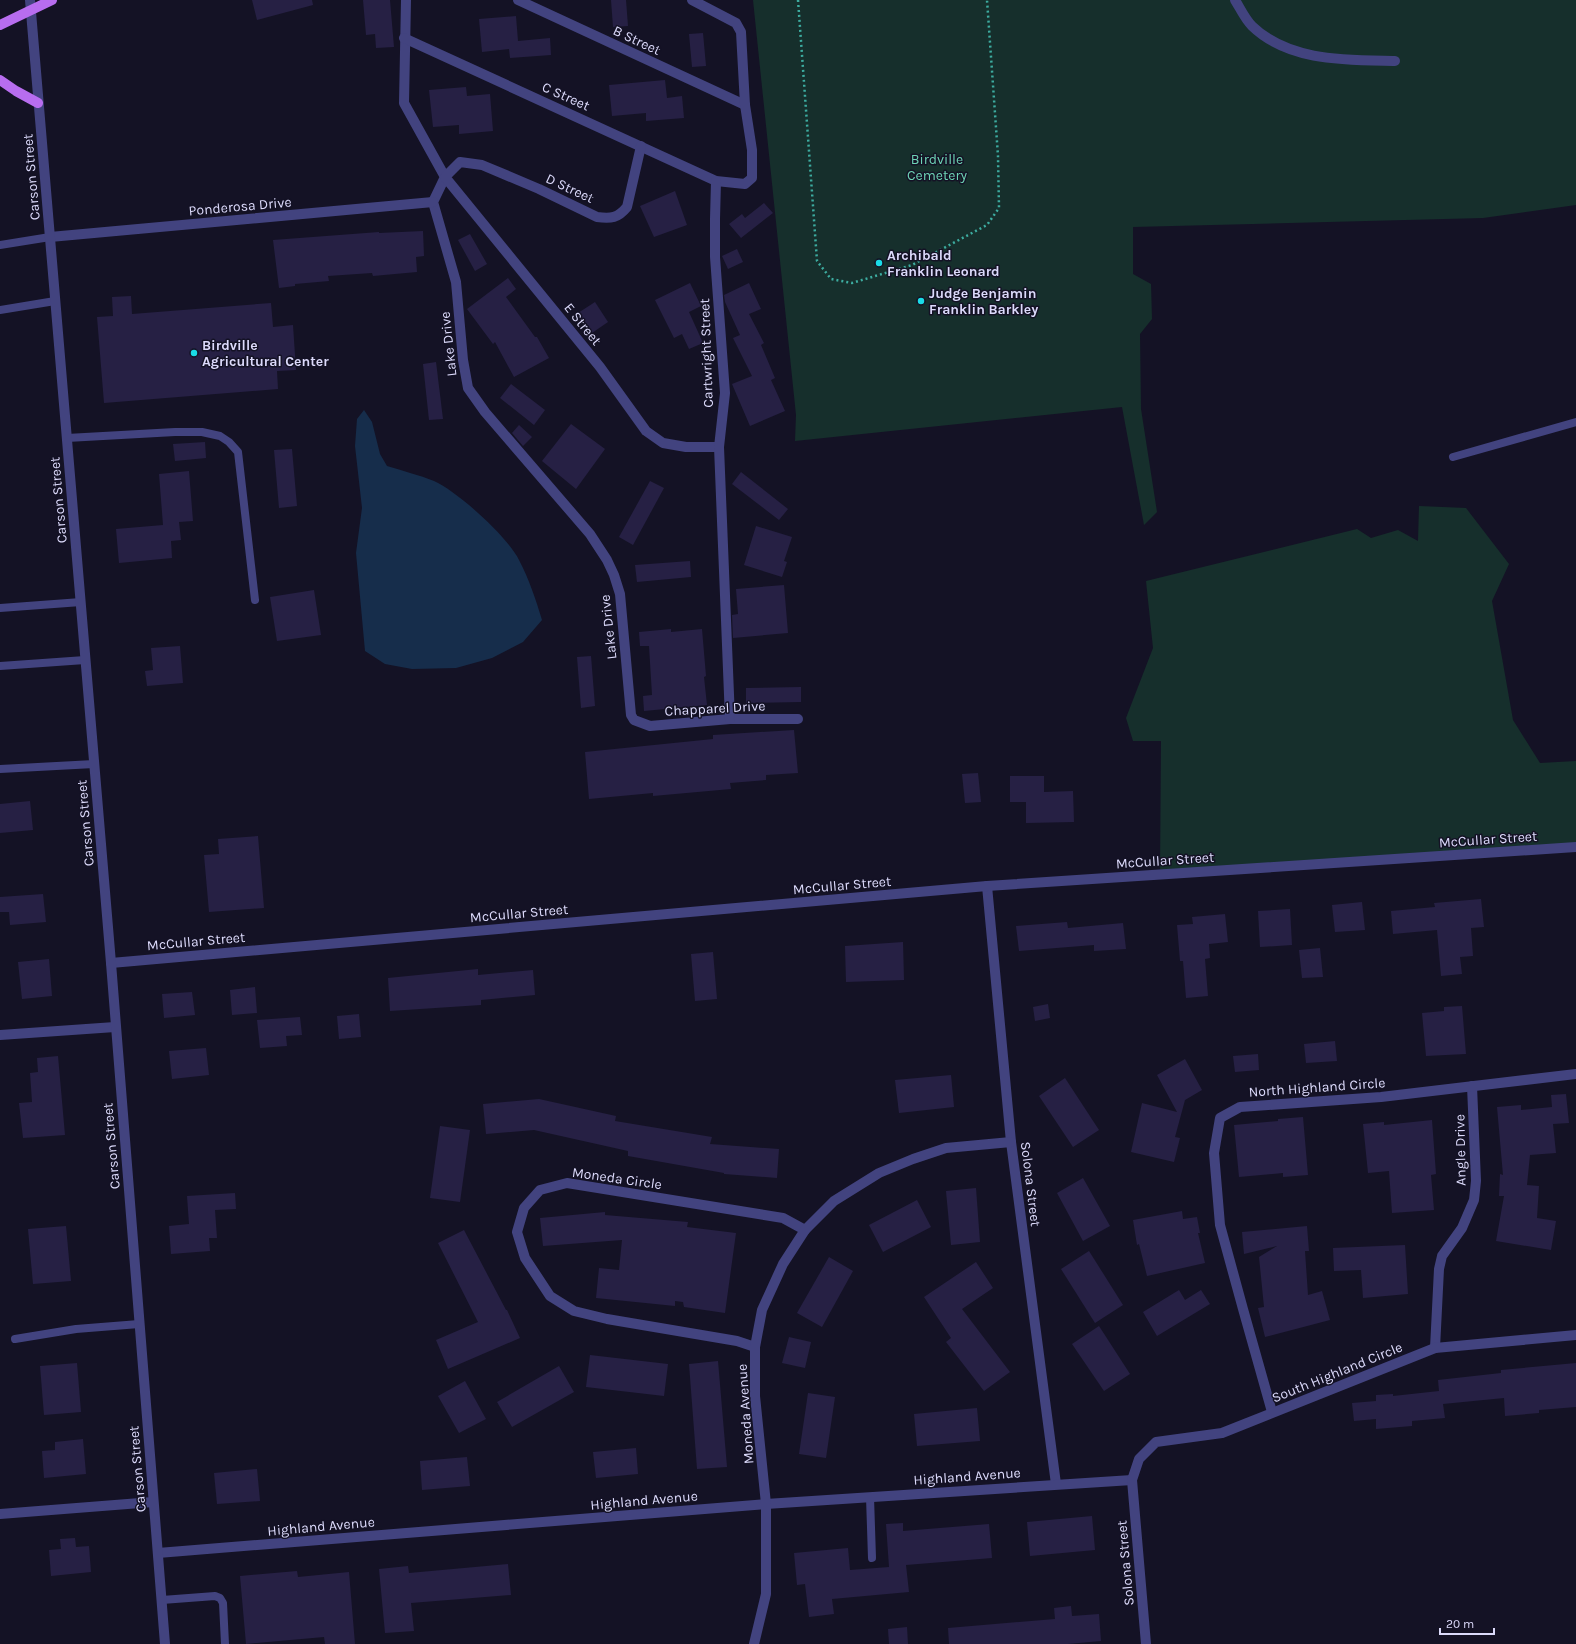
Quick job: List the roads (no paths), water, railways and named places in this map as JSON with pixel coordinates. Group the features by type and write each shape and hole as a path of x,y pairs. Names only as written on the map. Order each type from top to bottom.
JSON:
{"main road":[{"path":"0,25 30,5 52,0"},
{"path":"0,80 16,92 38,102"}],"street":[{"path":"406,0 404,38 404,103 445,178 433,202"},
{"name":"B Street","path":"518,0 745,105"},
{"path":"692,0 736,23 741,32 745,105 752,150 752,178 745,184 716,182"},
{"path":"1235,0 1252,25 1272,40 1298,52 1324,58 1395,60"},
{"name":"Carson Street","path":"30,5 111,963 165,1644"},
{"name":"C Street","path":"404,38 641,146 716,182"},
{"name":"D Street","path":"445,178 460,162 482,165 539,189 597,217 608,218 620,215 627,207 641,146"},
{"name":"E Street","path":"445,178 600,367 646,431 663,443 686,447 719,447"},
{"name":"Cartwright Street","path":"716,182 715,257 725,393 719,447 730,719"},
{"name":"Ponderosa Drive","path":"50,237 433,202"},
{"name":"Lake Drive","path":"433,202 456,282 463,360 468,388 485,412 590,534 607,560 620,594 631,715 634,720"},
{"name":"Chapparel Drive","path":"634,720 650,726 730,719 798,719"},
{"name":"McCullar Street","path":"111,963 987,886 1576,847"},
{"name":"Solona Street","path":"987,886 1011,1142 1056,1484"},
{"path":"0,1035 115,1027"},
{"name":"North Highland Circle","path":"1272,1412 1220,1225 1214,1153 1220,1118 1240,1107 1381,1097 1576,1074"},
{"name":"Angle Drive","path":"1435,1348 1439,1269 1442,1256 1462,1228 1474,1200 1476,1181 1472,1086"},
{"name":"Moneda Avenue","path":"754,1644 766,1594 766,1504 755,1396 755,1347 762,1310 783,1264 805,1230 834,1200 879,1173 913,1159 946,1148 1011,1142"},
{"name":"Moneda Circle","path":"755,1347 737,1341 607,1319 574,1311 550,1296 525,1258 517,1232 524,1208 540,1190 567,1183 783,1218 805,1230"},
{"name":"South Highland Circle","path":"1132,1480 1139,1459 1156,1442 1222,1432 1435,1348 1576,1335"},
{"name":"Solona Street","path":"1132,1480 1146,1644"},
{"name":"Highland Avenue","path":"158,1553 766,1504 1132,1480"},
{"path":"0,1514 154,1502"}],"lane":[{"path":"0,244 50,237"},
{"path":"0,310 55,302"},
{"path":"1452,457 1576,422"},
{"path":"67,438 202,432 220,436 229,442 238,452 255,600"},
{"path":"0,608 81,602"},
{"path":"0,666 85,660"},
{"path":"0,769 94,764"},
{"path":"15,1339 76,1329 139,1324"},
{"path":"870,1497 872,1558"},
{"path":"162,1600 215,1596 220,1598 223,1603 225,1644"}],"water":[{"path":"364,410 372,422 380,454 387,466 434,481 444,486 481,516 513,550 529,582 542,620 523,642 492,658 456,668 412,669 385,664 365,651 356,553 362,508 355,446 357,419"}],"place":[{"name":"Archibald Franklin Leonard","path":"879,263"},
{"name":"Judge Benjamin Franklin Barkley","path":"921,301"},
{"name":"Birdville Agricultural Center","path":"194,353"}],"park label":[{"name":"Birdville Cemetery","path":"937,168"}]}
